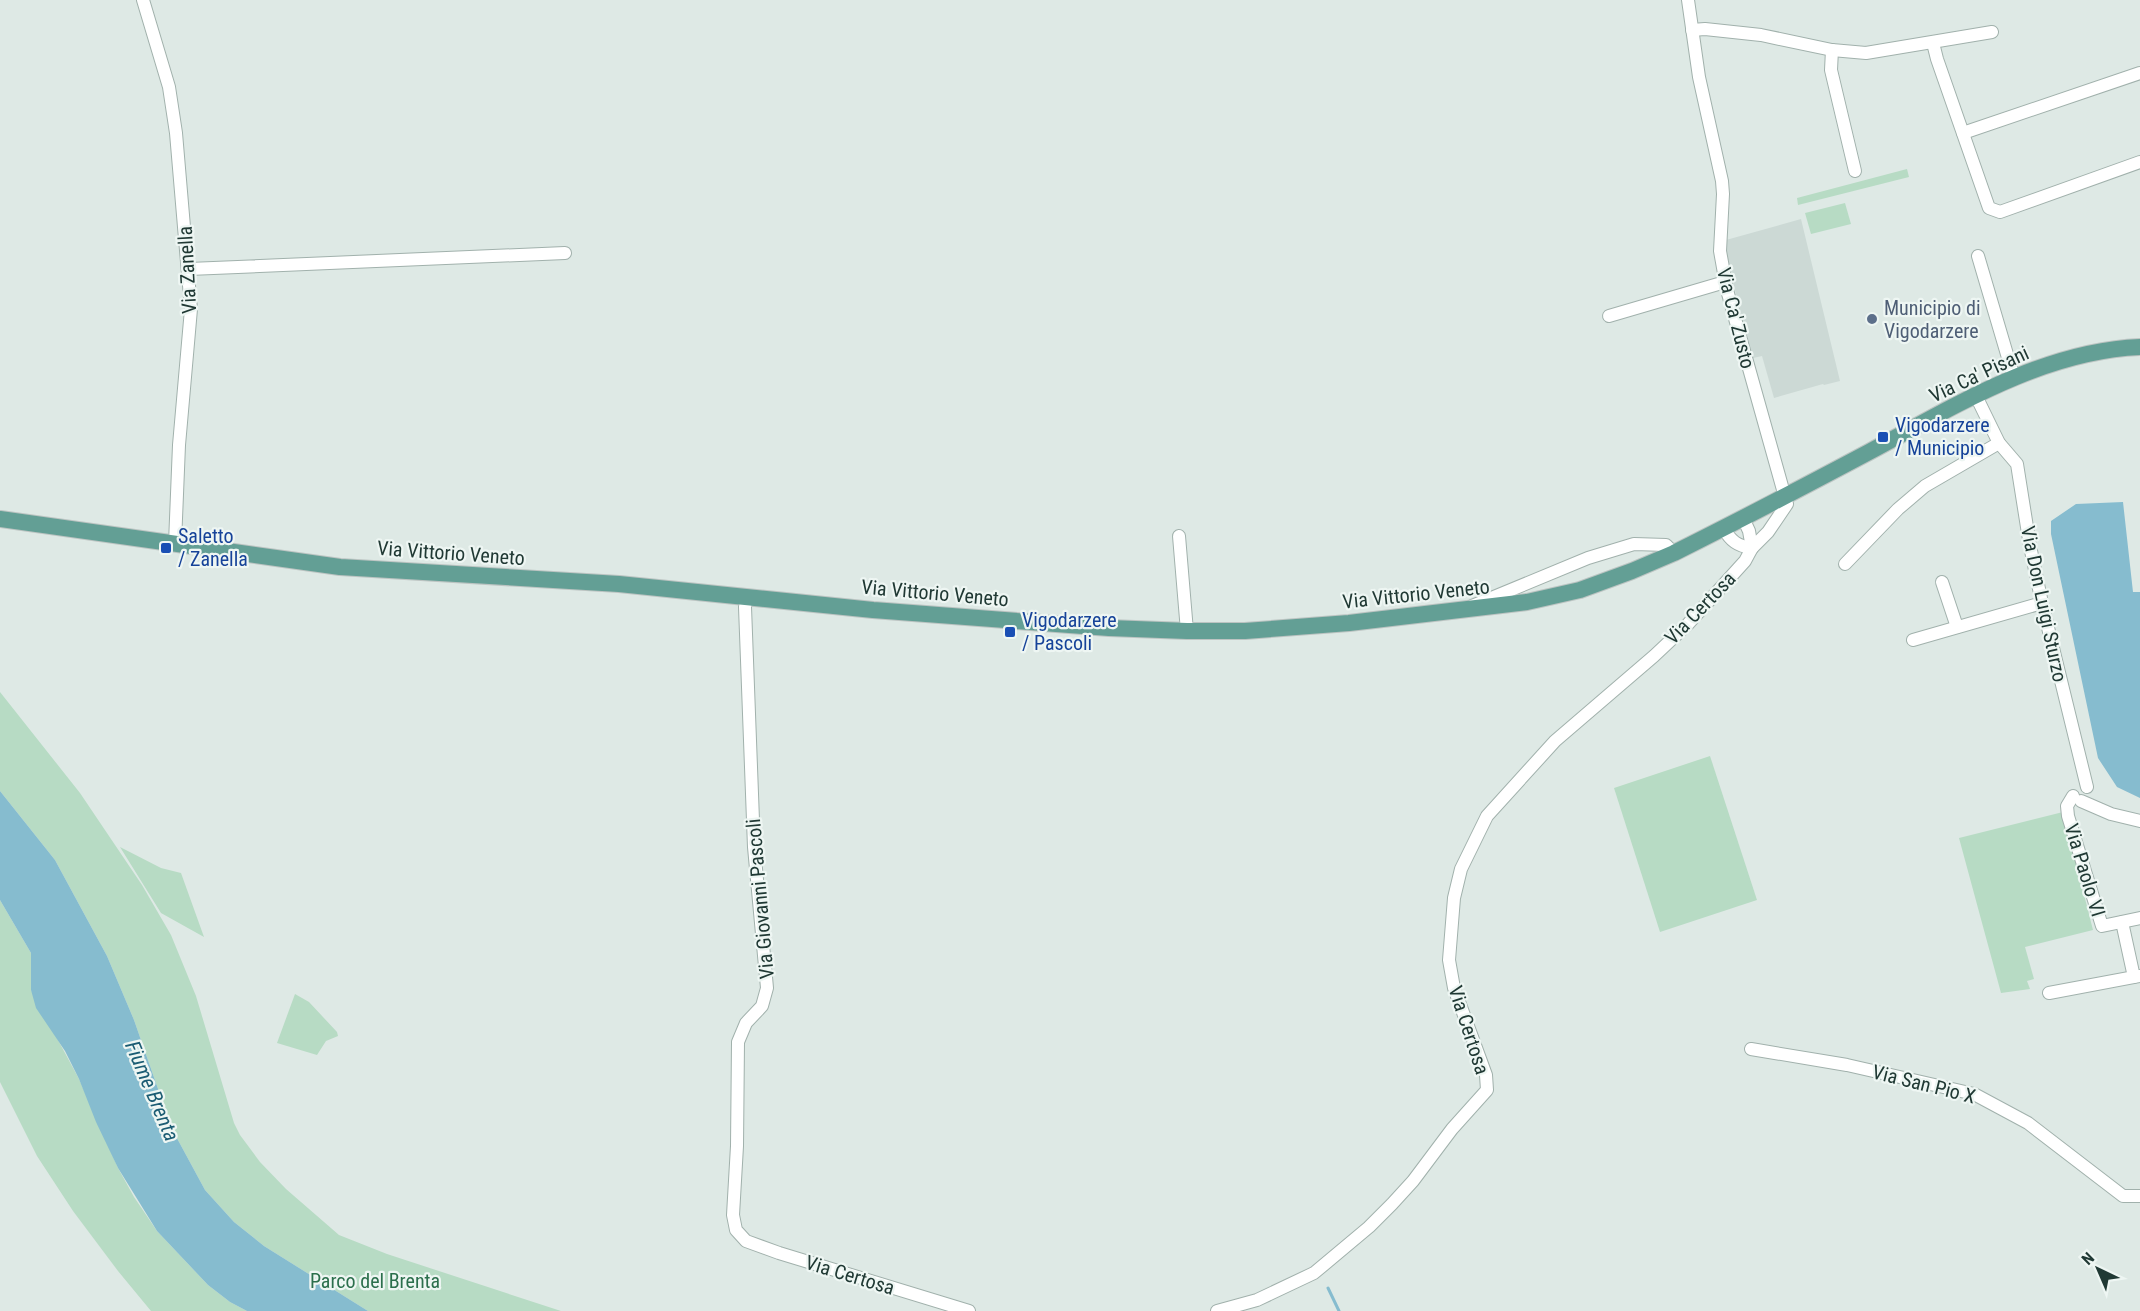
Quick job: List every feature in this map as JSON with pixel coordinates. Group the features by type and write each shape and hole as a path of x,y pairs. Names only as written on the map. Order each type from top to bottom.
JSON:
{"main road":[{"name":"Via Ca' Pisani","path":"1813,482 2014,378 2080,356 2140,347"},
{"name":"Via Vittorio Veneto","path":"0,519 340,567 630,585 976,618 1187,632 1286,628 1466,610 1527,602 1580,590 1674,553 1813,482"}],"street":[{"name":"Via Zanella","path":"144,0 171,99 189,269 190,332 179,445 175,543"},
{"name":"Via Ca' Zusto","path":"1688,0 1699,77 1722,181 1720,251 1725,282 1785,496"},
{"path":"1692,30 1705,29 1761,35 1832,50 1866,53 1992,32"},
{"path":"1933,43 1989,208 2000,212 2140,162"},
{"path":"1832,50 1831,70 1855,171"},
{"path":"1963,133 2140,73"},
{"path":"189,269 565,253"},
{"path":"1978,256 2014,378"},
{"path":"1609,316 1725,282"},
{"name":"Via Don Luigi Sturzo","path":"1976,396 2000,442 2017,464 2030,546 2081,770 2085,774 2081,793"},
{"path":"1845,564 1898,509 1925,486 2000,442"},
{"name":"Via Certosa","path":"1216,1311 1257,1300 1314,1273 1370,1227 1392,1204 1413,1181 1452,1129 1487,1090 1486,1075 1454,988 1449,960 1454,898 1461,869 1487,816 1555,741 1688,624 1745,561 1785,509 1787,504 1785,496"},
{"path":"1748,515 1752,542 1756,544"},
{"path":"1724,528 1729,538 1738,546 1756,544"},
{"path":"1179,536 1187,632"},
{"path":"1466,610 1505,590 1623,547 1634,544 1666,545 1674,553"},
{"path":"1942,582 1957,627"},
{"name":"Via Giovanni Pascoli","path":"736,1230 733,1215 737,1146 738,1042 746,1023 762,1006 767,988 754,847 745,607 747,596"},
{"path":"1913,640 2043,603"},
{"path":"2081,793 2097,807 2111,814 2140,821"},
{"name":"Via Paolo VI","path":"2081,793 2067,806 2068,816 2102,926 2140,918"},
{"name":"Via Paolo VI","path":"2122,922 2137,976"},
{"path":"2049,993 2137,976"},
{"name":"Via San Pio X","path":"1750,1049 1847,1065 1974,1094 2028,1123 2123,1196 2140,1196"},
{"name":"Via Certosa","path":"736,1230 746,1241 779,1253 969,1311"}],"shaded area":[{"path":"1801,219 1840,381 1774,398 1762,356 1753,358 1724,249 1726,240"}],"green space":[{"path":"1907,169 1909,177 1798,205 1797,198"},
{"path":"1845,203 1851,224 1811,234 1805,213"},
{"name":"Parco del Brenta","path":"0,692 80,793 142,885 171,935 196,996 234,1123 260,1162 286,1189 339,1235 387,1254 561,1311 368,1311 264,1246 234,1222 205,1190 172,1129 134,1020 107,956 55,860 0,791"},
{"path":"1710,756 1757,900 1660,932 1614,788"},
{"path":"2063,812 2093,930 2025,947 2034,979 2027,981 2030,989 2001,993 1959,838"},
{"path":"120,847 161,868 181,873 204,937 161,913"},
{"path":"0,900 31,953 31,990 79,1079 118,1168 134,1197 157,1231 208,1285 230,1302 247,1311 151,1311 73,1211 37,1156 0,1082"},
{"path":"295,994 309,1002 337,1032 338,1036 326,1041 317,1055 277,1043"}],"water":[{"path":"2123,502 2133,592 2140,592 2140,798 2117,787 2098,758 2051,534 2051,521 2076,504"},
{"name":"Fiume Brenta","path":"0,791 55,860 107,956 134,1020 172,1129 205,1190 234,1222 264,1246 368,1311 247,1311 230,1302 208,1285 157,1231 118,1168 65,1051 36,1008 31,990 31,953 0,900"}],"waterway":[{"path":"1328,1288 1339,1311"}],"place":[{"name":"Municipio di Vigodarzere","path":"1872,319"},
{"name":"Vigodarzere / Municipio","path":"1883,437"},
{"name":"Saletto / Zanella","path":"166,548"},
{"name":"Vigodarzere / Pascoli","path":"1010,632"}]}
